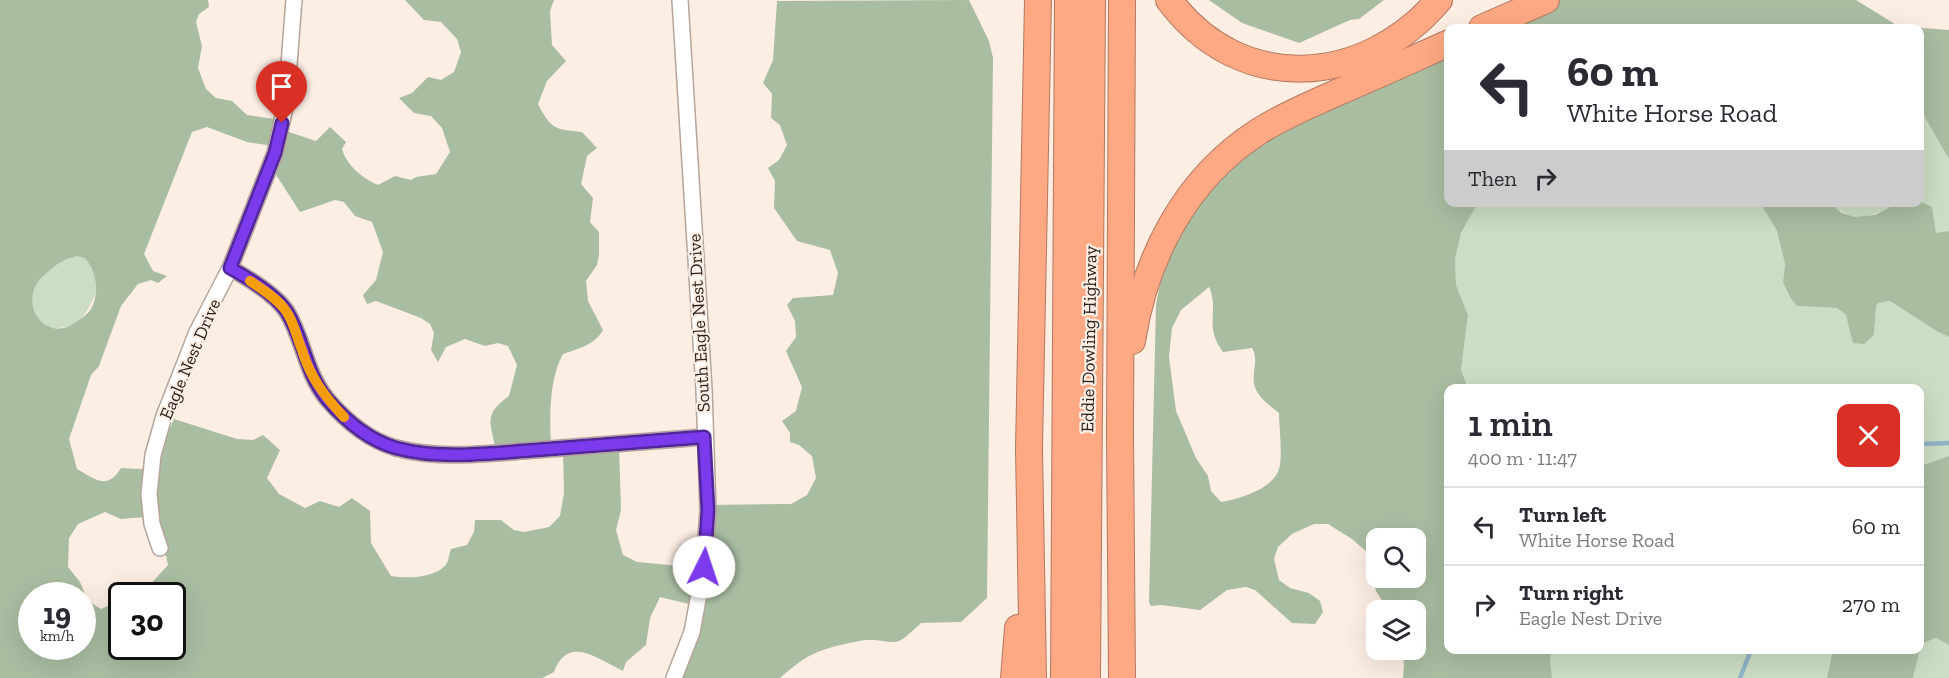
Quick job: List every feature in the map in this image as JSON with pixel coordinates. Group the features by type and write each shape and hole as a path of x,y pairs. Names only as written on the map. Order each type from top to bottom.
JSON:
{"highway":[{"path":"1019,0 1026,46 1035,205"},
{"path":"1014,678 1023,570 1029,448 1038,0"},
{"name":"Eddie Dowling Highway","path":"1064,678 1068,0"},
{"name":"Eddie Dowling Highway","path":"1087,678 1092,0"},
{"path":"1122,0 1120,434 1122,678"},
{"path":"1169,0 1192,27 1220,47 1236,55 1268,65 1301,69 1332,67 1376,52 1413,27 1439,0"},
{"path":"1491,24 1546,0"},
{"path":"1120,434 1134,327 1148,275 1171,225 1204,179 1228,155 1272,123 1444,45"},
{"path":"1029,448 1034,678"}],"street":[{"name":"Eagle Nest Drive","path":"160,548 152,524 148,494 153,455 164,416 197,332 230,268 275,153 286,103 294,0"},
{"name":"South Eagle Nest Drive","path":"674,678 692,632 704,567 708,510 704,389 680,0"},
{"path":"230,268 265,291 286,311 311,374 326,398 348,421 373,439 396,448 423,453 483,454 704,437"}],"green space":[{"path":"0,0 208,0 209,7 199,14 196,22 202,46 198,68 206,89 216,98 232,101 247,115 281,120 283,130 316,141 330,127 346,142 342,149 351,166 366,179 378,185 395,176 411,180 436,174 450,152 442,128 431,116 414,113 399,98 412,93 428,77 441,80 454,72 461,52 457,39 441,22 424,20 405,0 554,0 550,11 552,45 566,61 547,81 538,104 554,126 582,132 597,148 587,156 581,184 593,198 590,222 599,232 597,265 586,281 588,301 603,330 591,342 563,354 558,365 551,400 551,449 496,452 491,426 492,415 500,403 509,396 517,365 508,346 498,343 485,346 465,339 446,347 438,362 431,350 434,333 430,324 421,318 376,301 367,304 363,295 376,280 383,252 372,222 355,216 344,202 335,200 300,212 271,167 272,146 247,142 207,127 192,132 144,254 153,271 167,276 158,283 151,280 138,284 121,306 99,366 91,375 69,439 77,469 95,479 106,481 116,475 121,468 158,470 174,419 237,439 253,440 263,435 280,450 267,478 279,494 305,508 320,501 339,507 352,498 370,511 371,543 391,576 405,577 421,576 443,568 451,549 467,545 474,532 475,520 501,520 514,530 524,532 549,527 560,516 564,493 563,450 619,446 621,510 616,530 623,555 637,562 702,568 708,505 791,504 807,495 816,478 812,456 799,445 790,442 790,433 782,421 796,411 802,387 786,351 796,337 795,321 787,305 793,298 833,295 838,273 830,250 797,241 774,208 775,181 768,168 779,160 787,145 780,125 771,118 772,94 763,83 773,60 777,1 969,0 989,41 993,58 987,598 961,622 921,623 899,641 864,640 825,649 803,660 780,678 675,678 693,605 660,597 650,618 646,645 626,662 623,671 594,656 575,652 567,654 554,672 542,678 0,678","holes":["77,256 85,258 94,273 96,284 90,311 66,327 48,326 41,321 33,305 36,285 42,277 68,258","105,512 121,519 158,516 168,565 152,582 186,582 186,660 108,660 108,606 101,609 96,606 96,660 18,660 18,582 80,582 68,567 69,538 78,524"]},
{"path":"1209,0 1384,0 1359,19 1350,20 1299,43 1242,23"},
{"path":"1542,0 1856,0 1895,24 1486,24"},
{"path":"1924,28 1949,30 1949,159 1924,116"},
{"path":"1444,44 1444,207 1476,207 1461,233 1455,260 1456,285 1468,315 1461,370 1466,384 1444,384 1444,654 1551,654 1552,678 1403,678 1403,660 1426,660 1426,600 1382,600 1375,588 1426,588 1426,528 1366,528 1366,551 1328,524 1314,524 1292,534 1278,547 1274,559 1279,580 1290,588 1309,593 1320,601 1323,612 1315,624 1292,623 1255,590 1246,587 1227,590 1200,610 1161,605 1151,606 1149,602 1156,304 1163,270 1156,266 1224,156","holes":["1209,287 1213,303 1214,334 1223,352 1252,348 1254,352 1255,388 1264,400 1279,413 1281,457 1276,476 1270,482 1254,492 1221,502 1211,491 1208,476 1196,458 1176,411 1169,357 1172,328 1181,310"]},
{"path":"1924,116 1949,159 1949,231 1936,234 1932,208 1924,203"},
{"path":"1924,203 1932,207 1936,233 1949,231 1949,337 1890,301 1878,303 1876,307 1874,335 1864,344 1853,343 1846,315 1837,308 1797,306 1790,297 1783,282 1785,264 1777,231 1762,207 1835,207 1842,213 1855,217 1875,215 1890,207 1924,207"},
{"path":"1476,207 1762,207 1777,231 1785,264 1783,282 1797,306 1837,308 1874,336 1876,307 1878,303 1890,301 1949,337 1949,456 1924,465 1924,384 1466,384 1461,370 1468,315 1456,285 1455,260 1461,233"},
{"path":"1836,207 1890,207 1864,217 1849,215"},
{"path":"85,234 99,288 87,310 77,322 62,328 36,329 25,284"},
{"path":"1949,456 1949,645 1936,638 1924,643 1924,465"},
{"path":"1936,638 1949,645 1949,678 1913,678 1919,654 1924,654 1924,643"},
{"path":"1551,654 1834,654 1827,678 1552,678"},
{"path":"1832,654 1919,654 1913,678 1827,678"}],"waterway":[{"path":"1924,444 1949,443"},
{"path":"1740,678 1749,654"}],"slow traffic":[{"path":"250,281 265,291 286,311 311,374 326,398 344,417"}],"route":[{"path":"282,123 275,153 230,268 265,291 286,311 311,374 326,398 348,421 373,439 396,448 423,453 483,454 704,437 708,510 704,567"}]}
